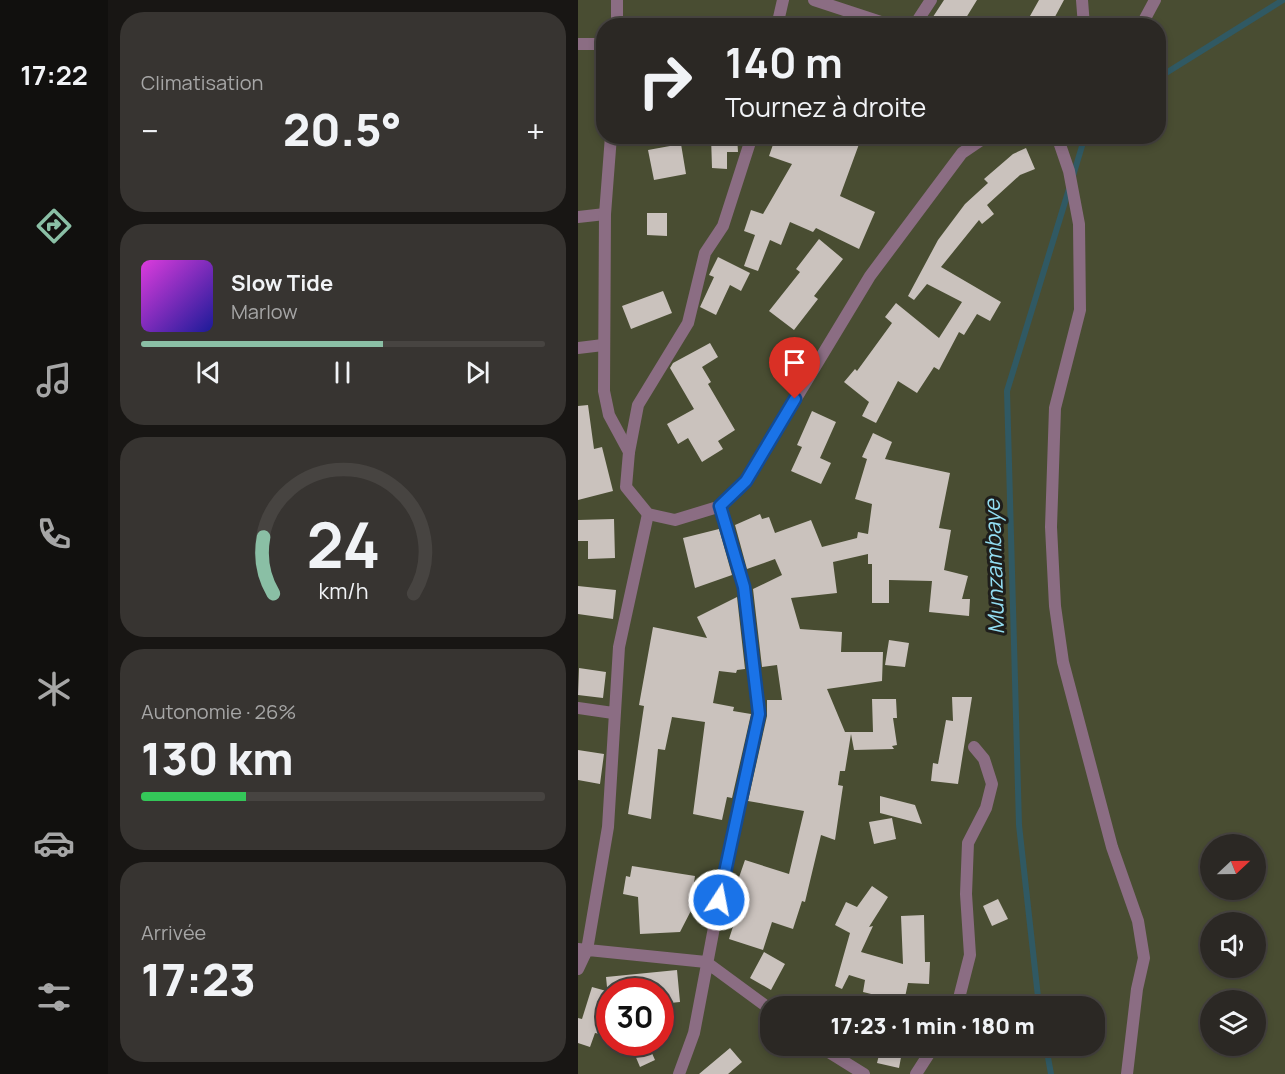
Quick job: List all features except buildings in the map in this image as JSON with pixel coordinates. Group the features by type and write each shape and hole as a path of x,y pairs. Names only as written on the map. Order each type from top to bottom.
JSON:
{"street":[{"path":"617,0 617,18"},
{"path":"779,18 783,0"},
{"path":"814,0 869,18"},
{"path":"919,18 931,0"},
{"path":"1082,0 1083,18"},
{"path":"1145,18 1155,0"},
{"path":"578,44 596,44"},
{"path":"610,144 605,214 604,391 609,415 629,452"},
{"path":"749,144 723,226 705,252 688,323 638,405 629,452 626,487 648,514 675,520 720,506 746,481 870,276 962,153 975,144"},
{"path":"1059,144 1068,171 1079,224 1080,310 1055,408 1051,527 1055,606 1063,662 1112,847 1138,921 1144,958 1137,989 1127,1074"},
{"path":"578,218 605,214"},
{"path":"578,348 603,345"},
{"path":"679,1074 694,1033 706,962 759,714 744,587 720,506"},
{"path":"578,969 608,827 613,713 619,647 648,514"},
{"path":"578,708 613,713"},
{"path":"960,996 970,955 966,894 968,843 986,808 992,784 984,759 974,747"},
{"path":"582,950 706,962 760,1002"},
{"path":"836,1056 864,1074"},
{"path":"916,1074 928,1056"}],"green space":[{"path":"578,0 1285,0 1285,1074 578,1074"}],"waterway":[{"name":"Munzambaye","path":"1166,73 1283,0"},
{"name":"Munzambaye","path":"1073,176 1083,144"},
{"name":"Munzambaye","path":"1038,996 1019,825 1007,391 1069,189"},
{"name":"Munzambaye","path":"1048,1056 1051,1074"}],"route":[{"path":"719,900 759,714 744,587 720,506 746,481 795,399"}]}
